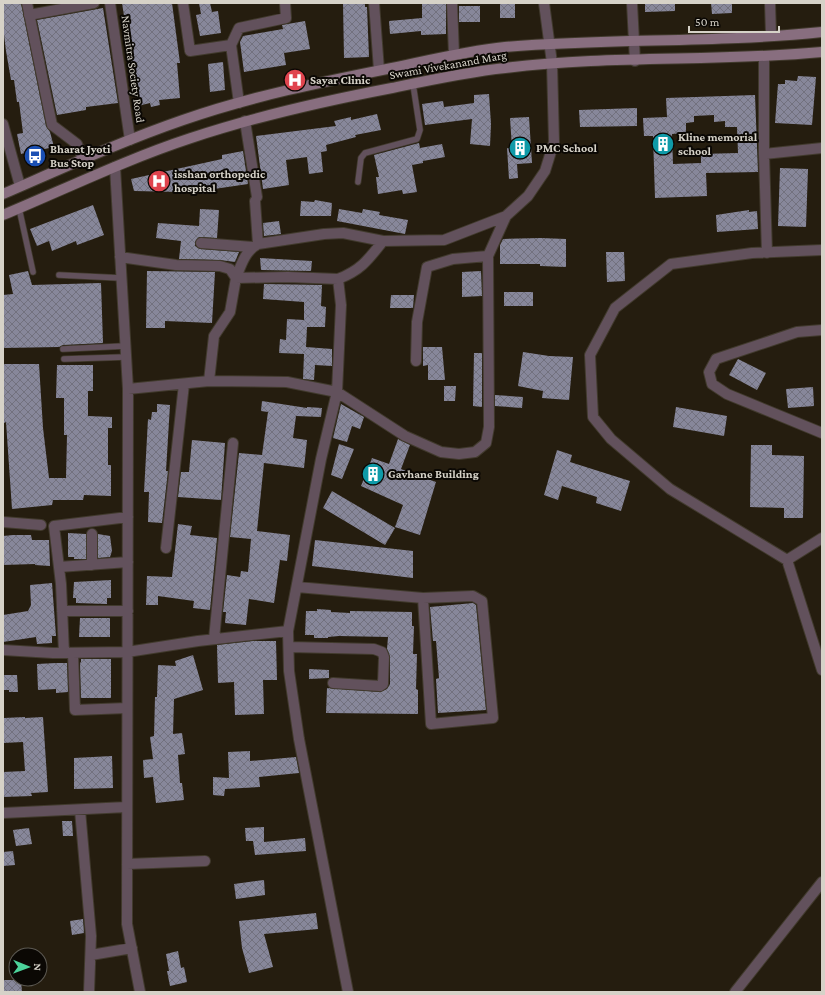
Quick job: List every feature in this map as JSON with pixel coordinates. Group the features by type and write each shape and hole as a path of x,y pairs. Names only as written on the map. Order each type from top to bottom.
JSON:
{"main road":[{"name":"Swami Vivekanand Marg","path":"3,194 83,159 183,120 239,102 307,84 454,55 503,48 634,40 822,32"},
{"name":"Swami Vivekanand Marg","path":"3,215 115,167 189,139 311,104 505,67 635,60 764,56 822,52"}],"street":[{"path":"27,3 52,125 77,144 83,159"},
{"path":"29,15 94,3"},
{"name":"Navmitra Society Road","path":"110,3 130,140"},
{"path":"183,3 190,51 231,44"},
{"path":"239,102 231,44 239,28 286,18 285,3"},
{"path":"374,3 379,70"},
{"path":"452,3 454,55"},
{"path":"201,243 256,245 324,234 343,233 383,241 444,240 506,216 528,196 545,171 554,142 552,64 544,3"},
{"path":"632,3 635,60"},
{"path":"770,3 772,35"},
{"path":"764,56 764,154 768,253"},
{"path":"209,381 214,336 230,312 236,278 242,261 256,245 256,199 245,122"},
{"path":"3,124 20,186"},
{"path":"764,154 822,148"},
{"path":"115,167 128,390 127,924 140,992"},
{"path":"128,390 209,381 287,382 337,392 406,436 441,452 459,454 475,452 486,443 489,427 488,256 506,216"},
{"path":"236,278 288,277 338,279 354,272 368,259 383,241"},
{"path":"822,250 768,253 670,264 615,308 590,355 593,417 611,439 670,489 787,560 822,670"},
{"path":"416,361 417,322 427,267 453,259 488,256"},
{"path":"120,257 176,265 220,266 230,269 236,278"},
{"path":"338,279 341,306 337,392 321,459 288,631 289,670 299,739 348,992"},
{"path":"822,330 797,332 716,359 709,372 712,384 727,394 822,433"},
{"path":"166,548 184,384"},
{"path":"214,639 233,443"},
{"path":"128,517 54,526 62,611 69,653 75,710 128,708"},
{"path":"3,522 41,525"},
{"path":"92,534 92,565"},
{"path":"787,560 822,538"},
{"path":"59,567 128,562"},
{"path":"297,587 423,598 473,596 482,601 493,718 431,724 423,598"},
{"path":"62,611 128,611"},
{"path":"3,650 69,653 128,652 214,639 288,631"},
{"path":"289,646 374,649 382,652 384,657 383,684 380,686 333,683"},
{"path":"3,813 127,807"},
{"path":"80,810 91,936 89,992"},
{"path":"127,864 205,861"},
{"path":"735,992 822,882"},
{"path":"91,955 132,948"}],"lane":[{"path":"358,182 361,158 364,152 417,139 420,130 413,84"},
{"path":"19,208 33,272"},
{"path":"59,275 121,278"},
{"path":"63,349 126,351"},
{"path":"64,359 126,351"}],"building":[{"path":"3,3 21,3 46,126 50,132 54,147 21,154 17,134 23,133 19,102 17,102 14,80 11,80 6,51 3,27"},
{"path":"122,3 172,3 180,63 177,63 180,98 159,100 160,105 151,107 150,103 138,106"},
{"path":"199,3 210,3 212,12 218,11 221,33 200,36 196,15 201,14"},
{"path":"343,3 365,3 365,7 367,7 369,57 344,58"},
{"path":"422,3 446,3 446,34 421,35 421,31 390,34 389,21 422,18"},
{"path":"500,3 515,3 515,18 500,18"},
{"path":"645,3 675,3 675,11 645,12"},
{"path":"711,3 732,3 732,13 712,14"},
{"path":"459,6 480,6 480,22 459,22"},
{"path":"103,8 118,103 86,107 86,110 57,115 37,20"},
{"path":"305,21 310,49 284,53 286,65 244,72 240,42 243,36 283,29 282,25"},
{"path":"223,62 225,90 210,92 208,64"},
{"path":"798,76 816,77 812,125 775,123 778,84 785,84 785,80 797,81"},
{"path":"489,94 491,124 490,146 470,144 472,119 425,125 422,104 443,101 444,107 474,103 474,95"},
{"name":"Kline memorial school","path":"755,95 758,172 706,173 707,196 655,198 653,136 644,136 643,118 667,117 666,98","holes":["714,115 714,122 725,121 725,127 737,127 738,153 701,154 701,163 673,164 672,134 686,133 686,123 694,122 694,116"]},
{"path":"637,108 637,126 580,127 579,110"},
{"path":"377,114 381,130 355,135 356,137 326,145 327,151 321,152 323,172 309,174 307,157 286,160 289,185 263,189 256,136 336,126 334,121 351,117 351,120"},
{"name":"PMC School","path":"529,117 532,163 517,164 518,178 509,179 507,148 512,148 510,118"},
{"path":"419,143 420,148 442,144 445,157 423,161 423,163 412,165 417,192 403,194 402,190 378,194 376,177 379,177 374,155"},
{"path":"243,151 248,184 214,189 214,192 201,194 201,191 196,192 195,189 179,192 134,191 131,179 222,159 222,155"},
{"path":"780,168 808,169 806,227 778,226"},
{"path":"315,200 332,203 331,216 300,216 301,201 314,202"},
{"path":"93,205 104,235 77,245 76,241 52,251 49,241 37,246 30,229"},
{"path":"200,209 219,210 217,238 199,237 195,242 195,246 200,249 239,252 235,262 179,259 181,241 156,238 158,223 199,226"},
{"path":"339,209 362,213 363,209 380,212 379,215 408,220 405,234 337,221"},
{"path":"749,210 749,212 757,211 758,229 717,232 716,215"},
{"path":"279,221 281,234 264,236 263,223"},
{"path":"503,239 566,239 566,267 540,266 540,264 500,264 500,245"},
{"path":"606,252 624,252 625,281 607,282"},
{"path":"260,258 312,261 311,271 261,270"},
{"path":"28,271 32,285 101,283 103,343 63,345 59,347 3,348 3,295 13,294 9,275"},
{"path":"147,271 215,272 212,323 165,321 165,328 146,328"},
{"path":"481,271 482,296 462,297 462,272"},
{"path":"264,284 322,285 321,306 326,307 325,327 307,327 306,347 332,349 332,366 315,365 314,380 303,379 304,354 279,353 280,339 286,340 287,319 304,320 304,302 263,299"},
{"path":"504,292 533,292 533,306 504,306"},
{"path":"391,295 414,295 413,308 390,308"},
{"path":"423,347 442,347 445,380 428,380 428,365 423,366"},
{"path":"523,352 549,356 573,357 569,400 542,398 543,391 518,386"},
{"path":"474,353 482,353 482,407 473,406"},
{"path":"738,359 766,373 757,390 729,375"},
{"path":"3,364 39,364 43,428 49,478 66,478 67,435 64,435 64,398 56,398 57,365 93,365 93,391 88,391 88,416 112,417 112,428 108,428 108,465 111,465 111,496 84,495 83,500 53,500 52,505 12,509 6,422 4,423 3,411"},
{"path":"444,386 456,386 455,401 444,401"},
{"path":"813,387 814,406 788,408 786,389"},
{"path":"495,395 523,397 522,408 495,406"},
{"path":"262,401 307,408 322,408 321,417 296,416 293,438 307,440 304,468 264,463 257,531 290,535 287,561 280,560 274,603 249,599 246,625 225,623 226,612 223,612 227,575 240,577 241,571 248,572 251,539 230,537 239,453 262,455 268,412 261,411"},
{"path":"157,404 170,405 166,471 168,471 162,523 148,522 149,492 144,492 148,419 151,420 152,412 157,412"},
{"path":"341,404 364,417 360,429 352,426 347,442 333,438"},
{"path":"676,407 727,416 724,436 673,427"},
{"path":"398,439 410,445 401,469 436,482 420,535 395,527 403,505 361,486 372,458 389,464"},
{"path":"192,440 225,443 221,500 178,497 181,472 189,472"},
{"path":"339,444 354,449 342,479 331,475"},
{"path":"751,445 772,445 772,455 804,456 803,518 784,518 784,508 750,507"},
{"path":"557,450 572,455 570,462 630,481 621,511 596,503 597,497 562,486 558,500 544,495"},
{"path":"332,491 395,528 385,545 323,508"},
{"path":"178,524 192,526 190,535 217,538 210,610 193,608 194,601 158,596 158,605 146,605 147,576 172,577"},
{"path":"68,533 86,534 86,559 74,559 74,557 68,557"},
{"path":"98,534 110,536 112,551 110,557 98,558"},
{"path":"31,535 32,540 49,540 50,566 35,564 3,565 3,536"},
{"path":"315,540 413,551 413,578 312,566"},
{"path":"111,580 111,598 107,598 107,604 76,603 76,598 73,598 74,582"},
{"path":"52,583 56,636 52,636 52,643 37,644 36,637 3,642 3,615 28,611 31,605 30,585"},
{"path":"473,603 476,605 486,710 438,713 436,679 439,678 436,641 433,641 430,607"},
{"path":"317,609 331,610 331,612 350,613 350,611 412,612 412,626 414,626 413,654 417,654 416,689 418,690 418,714 326,713 327,688 380,692 387,689 390,684 390,657 387,649 388,637 339,636 314,638 314,635 305,635 306,611 317,611"},
{"path":"80,618 110,618 110,637 79,637"},
{"path":"253,641 276,641 277,680 263,680 264,714 235,715 234,682 218,683 217,645"},
{"path":"193,655 203,690 174,699 173,734 182,733 185,754 178,755 180,783 182,783 184,800 156,803 153,777 144,778 143,760 153,759 150,737 154,736 158,665 176,666 175,661"},
{"path":"81,659 111,659 111,698 81,698"},
{"path":"67,663 68,692 56,693 56,689 38,690 37,664"},
{"path":"309,669 329,670 329,678 309,679"},
{"path":"3,675 17,675 18,692 3,690"},
{"path":"43,717 48,792 31,793 32,796 3,797 3,772 25,771 23,742 3,743 3,721 4,718"},
{"path":"250,751 250,761 296,757 299,773 259,777 260,787 225,789 224,796 213,795 213,777 229,778 228,752"},
{"path":"112,756 113,788 74,789 74,758"},
{"path":"62,821 72,821 73,836 63,836"},
{"path":"264,827 264,842 305,838 306,851 255,855 253,841 246,841 245,828"},
{"path":"29,828 32,844 16,846 13,830"},
{"path":"13,851 15,865 3,866 3,852"},
{"path":"264,880 265,895 236,899 234,884"},
{"path":"316,913 318,929 264,934 273,967 249,973 242,948 239,921"},
{"path":"83,919 84,933 72,935 70,921"},
{"path":"178,951 181,968 184,967 187,982 170,986 166,954"},
{"path":"3,980 8,980 8,987 22,987 22,992 3,992"}],"place":[{"name":"Sayar Clinic","path":"295,80"},
{"name":"Kline memorial school","path":"663,144"},
{"name":"PMC School","path":"520,148"},
{"name":"Bharat Jyoti Bus Stop","path":"35,156"},
{"name":"isshan orthopedic hospital","path":"159,181"},
{"name":"Gavhane Building","path":"373,474"}]}
